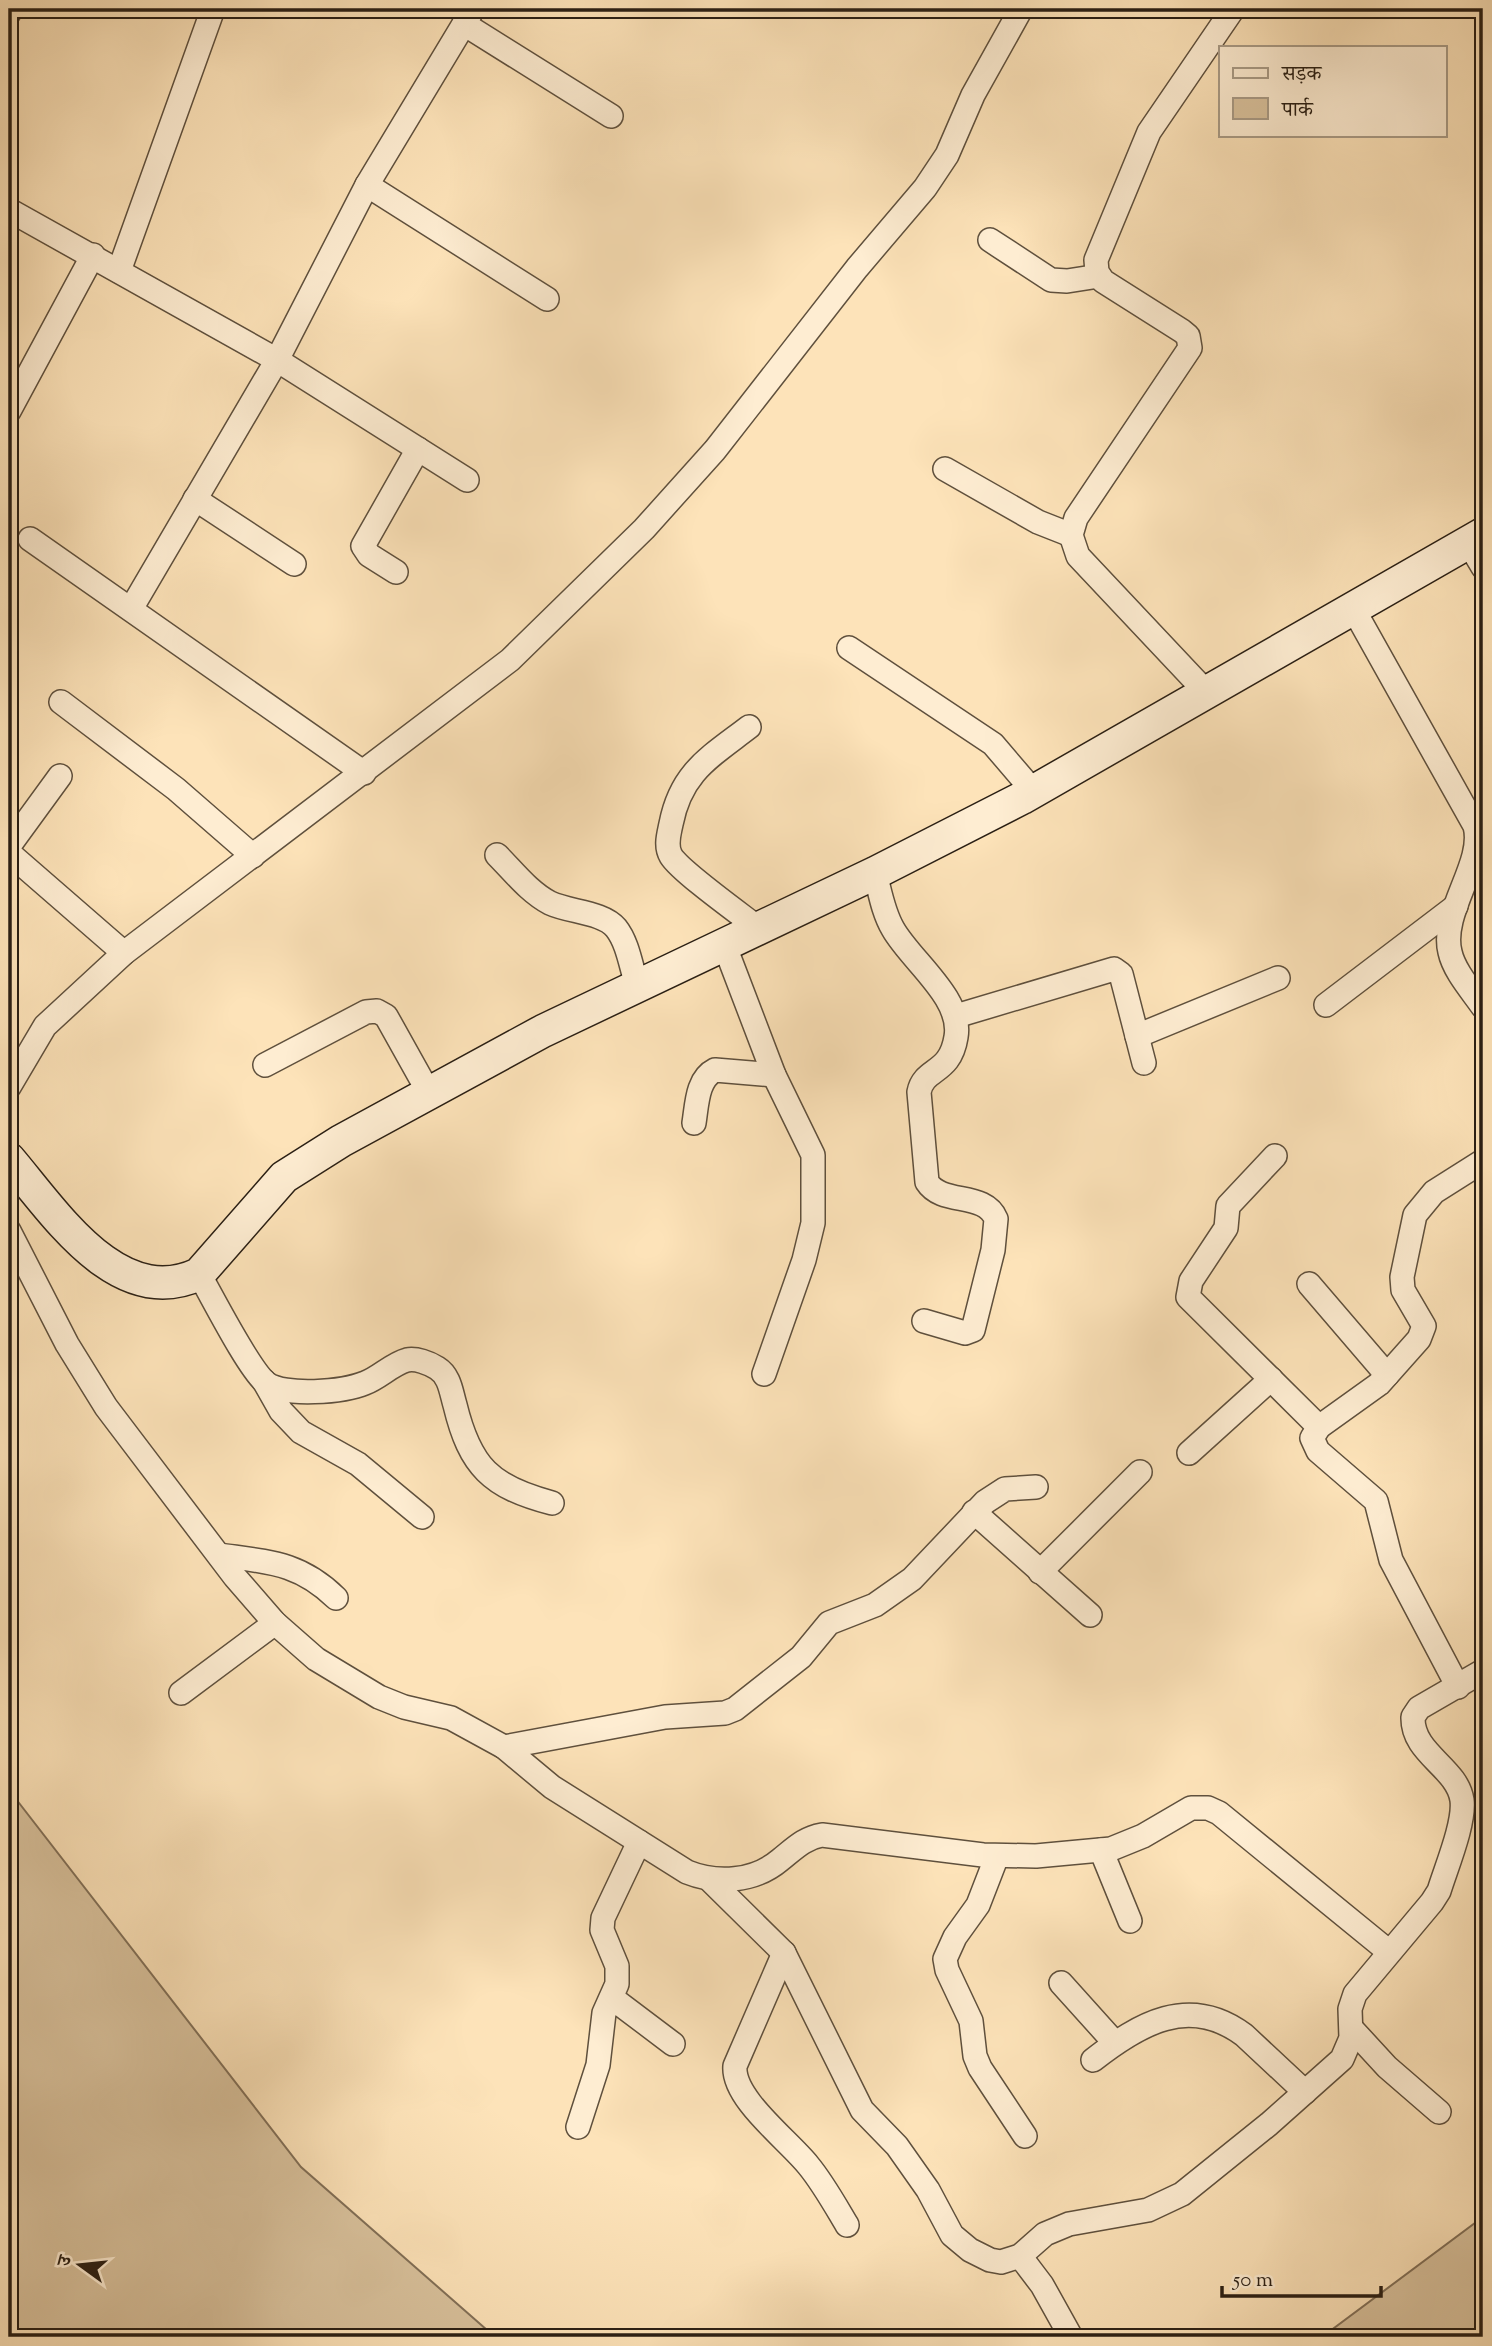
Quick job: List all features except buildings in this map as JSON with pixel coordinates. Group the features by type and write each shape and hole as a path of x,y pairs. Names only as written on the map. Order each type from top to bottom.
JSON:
{"street":[{"path":"120,271 213,9"},
{"path":"9,1087 45,1026 124,953 510,660 644,529 715,450 857,268 925,188 947,155 973,95 1021,9"},
{"path":"1207,693 1078,556 1071,535 1076,517 1190,348 1188,336 1182,331 1099,276 1096,267 1097,251 1140,150 1233,9"},
{"path":"131,609 277,360 367,185 468,16 611,116"},
{"path":"367,185 547,299"},
{"path":"9,210 277,360 467,480"},
{"path":"990,240 1051,280 1068,281 1099,276"},
{"path":"9,411 93,255"},
{"path":"396,572 369,555 363,546 418,449"},
{"path":"945,469 1038,522 1071,535"},
{"path":"195,499 294,564"},
{"path":"30,539 364,773"},
{"path":"9,1159 68,1228 115,1271 151,1284 182,1282 199,1274 284,1177 330,1147 543,1031 875,873 1034,792 1354,610 1478,548"},
{"path":"1354,610 1475,826 1478,839 1456,906 1449,949 1453,961 1483,1007"},
{"path":"849,648 993,744 1034,792"},
{"path":"61,702 176,789 253,856"},
{"path":"750,727 697,767 686,780 673,813 668,847 677,863 758,928"},
{"path":"9,846 60,776"},
{"path":"9,853 124,953"},
{"path":"497,855 541,898 608,922 615,927 625,944 637,985"},
{"path":"875,873 891,926 956,1016 957,1033 950,1058 942,1068 923,1081 919,1092 927,1182 937,1191 990,1209 996,1219 997,1229 973,1330 965,1333 924,1321"},
{"path":"1326,1005 1456,906"},
{"path":"724,944 774,1075 806,1136 813,1155 816,1186 813,1223 804,1260 764,1374"},
{"path":"956,1016 1111,968 1121,974 1144,1063"},
{"path":"1137,1036 1278,978"},
{"path":"265,1065 366,1012 377,1011 386,1016 429,1093"},
{"path":"694,1122 701,1084 715,1070 774,1075"},
{"path":"1275,1156 1228,1206 1226,1228 1191,1281 1188,1297 1319,1427"},
{"path":"1458,1687 1391,1560 1376,1501 1318,1451 1312,1438 1319,1427 1387,1375 1423,1332 1420,1318 1403,1290 1402,1277 1415,1215 1434,1192 1483,1161"},
{"path":"9,1231 62,1334 106,1407 219,1555 275,1623 316,1659 379,1697 404,1707 451,1718 504,1747 552,1787 687,1872 711,1881 728,1881 766,1869 810,1837 822,1835 997,1857 1101,1850 1143,1836 1191,1808 1209,1808 1388,1951"},
{"path":"199,1274 281,1411 301,1432 358,1465 422,1517"},
{"path":"1309,1284 1387,1375"},
{"path":"264,1381 272,1387 291,1391 354,1387 409,1360 429,1364 447,1378 462,1433 483,1467 512,1492 552,1503"},
{"path":"1189,1453 1271,1379"},
{"path":"1040,1572 1140,1472"},
{"path":"504,1747 665,1717 725,1713 735,1709 801,1657 829,1623 874,1605 912,1579 974,1512 1005,1489 1036,1487"},
{"path":"974,1512 1090,1615"},
{"path":"219,1555 294,1567 319,1582 336,1598"},
{"path":"181,1693 275,1623"},
{"path":"711,1881 784,1953 862,2110 897,2146 928,2190 952,2235 970,2250 990,2260 1001,2262 1020,2256 1045,2234 1069,2224 1148,2210 1173,2200 1342,2059 1349,2047 1352,2029 1352,1999 1388,1951 1423,1915 1439,1891 1462,1810 1461,1793 1417,1738 1413,1717 1419,1708 1483,1671"},
{"path":"578,2127 598,2065 604,2013 617,1984 617,1966 602,1930 603,1918 639,1842"},
{"path":"1101,1850 1130,1921"},
{"path":"997,1857 978,1905 955,1937 945,1959 947,1970 971,2021 975,2056 1024,2136"},
{"path":"784,1953 735,2066 734,2074 744,2095 811,2168 847,2225"},
{"path":"1061,1983 1115,2043"},
{"path":"612,1998 673,2044"},
{"path":"1093,2060 1143,2025 1169,2016 1210,2019 1234,2027 1305,2092"},
{"path":"1352,2029 1387,2067 1439,2112"},
{"path":"1020,2256 1042,2285 1071,2337"}],"green space":[{"path":"9,1790 301,2167 495,2337 9,2337"},
{"path":"1483,2217 1483,2337 1322,2337"}]}
